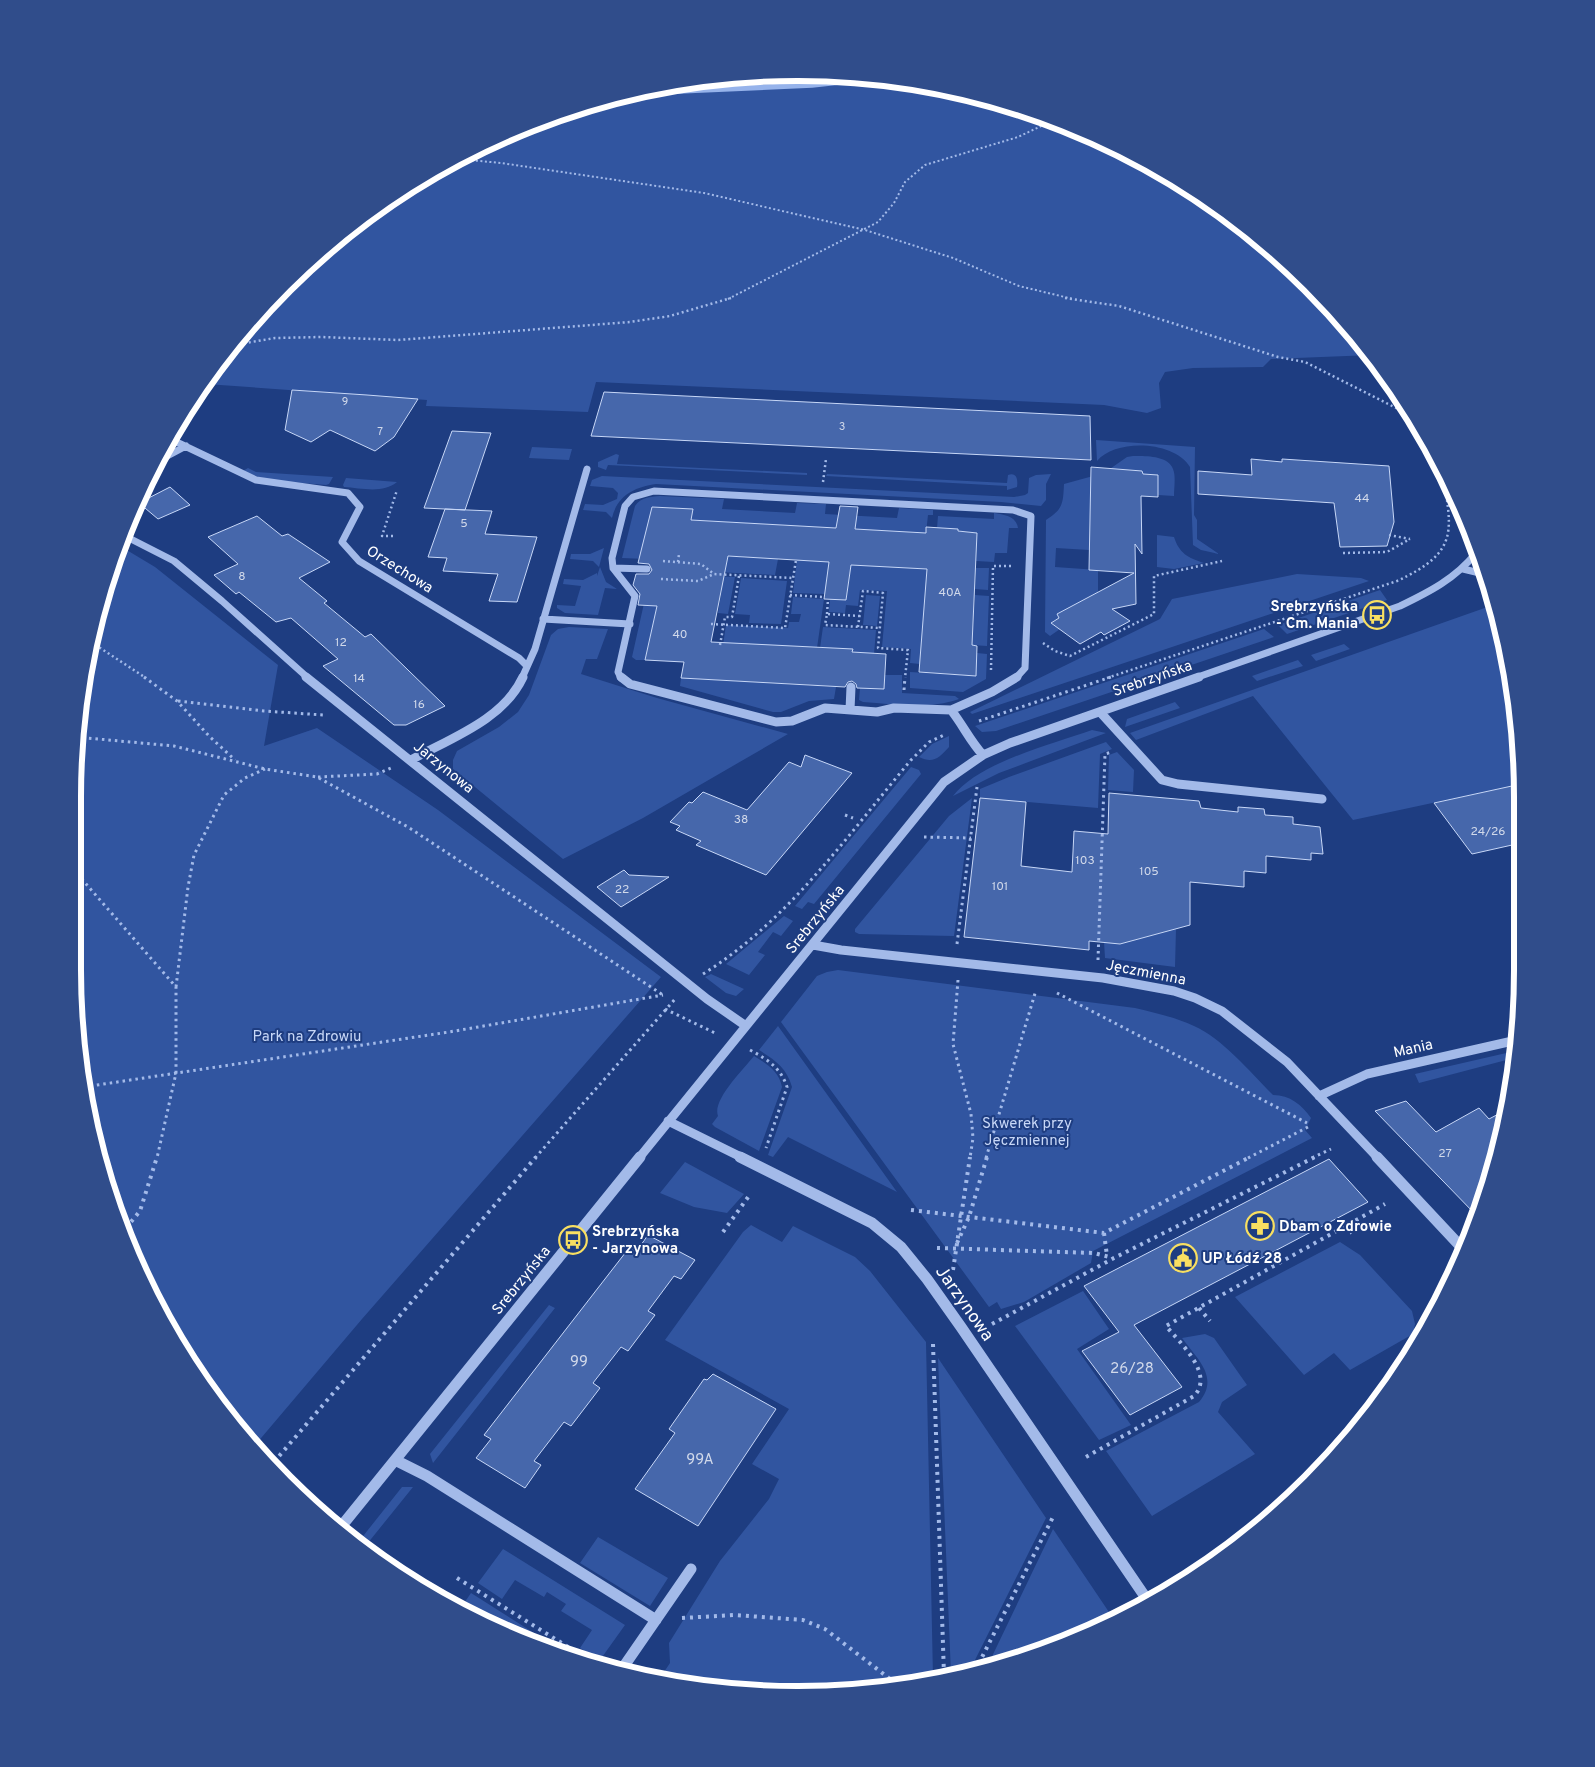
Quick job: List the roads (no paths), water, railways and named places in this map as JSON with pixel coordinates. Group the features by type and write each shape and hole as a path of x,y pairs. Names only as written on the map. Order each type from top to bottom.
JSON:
{"street":[{"name":"Orzechowa","path":"176,441 256,480 348,493 360,507 342,542 359,561 519,658 528,666"},
{"path":"168,455 186,446"},
{"path":"411,760 490,717 503,706 518,687 535,649 587,469"},
{"path":"654,491 1021,511 1030,516 1025,668 1022,675 951,710 894,708 877,712 824,708 792,721 776,722 630,684 622,679 618,672 635,596 613,568 612,558 625,506 633,497 654,491"},
{"name":"Jarzynowa","path":"130,538 152,548 173,561 247,622 299,671 707,999 746,1026"},
{"name":"Srebrzyńska","path":"344,1524 944,782 983,755 1010,743 1400,606 1432,591 1463,569 1472,558"},
{"path":"613,568 647,570"},
{"path":"1463,569 1478,572"},
{"path":"543,620 630,624"},
{"path":"850,710 851,687"},
{"path":"951,710 961,722 971,742 983,755"},
{"path":"1100,712 1162,780 1169,783 1322,799"},
{"name":"Jęczmienna","path":"813,945 841,950 1103,978 1174,991 1195,998 1222,1011 1287,1062 1459,1245"},
{"name":"Mania","path":"1319,1096 1367,1074 1510,1042"},
{"name":"Jarzynowa","path":"668,1122 872,1223 901,1247 961,1326 1064,1481 1145,1596"},
{"path":"395,1460 427,1476 656,1620"},
{"path":"625,1664 690,1569"}],"waterway":[{"path":"682,91 834,83"}],"place":[{"name":"Srebrzyńska - Cm. Mania","path":"1377,615"},
{"name":"Dbam o Zdrowie","path":"1260,1226"},
{"name":"Srebrzyńska - Jarzynowa","path":"573,1240"},
{"name":"UP Łódź 28","path":"1183,1258"}],"park label":[{"name":"Park na Zdrowiu","path":"307,1036"},
{"name":"Skwerek przy Jęczmiennej","path":"1027,1132"}]}
